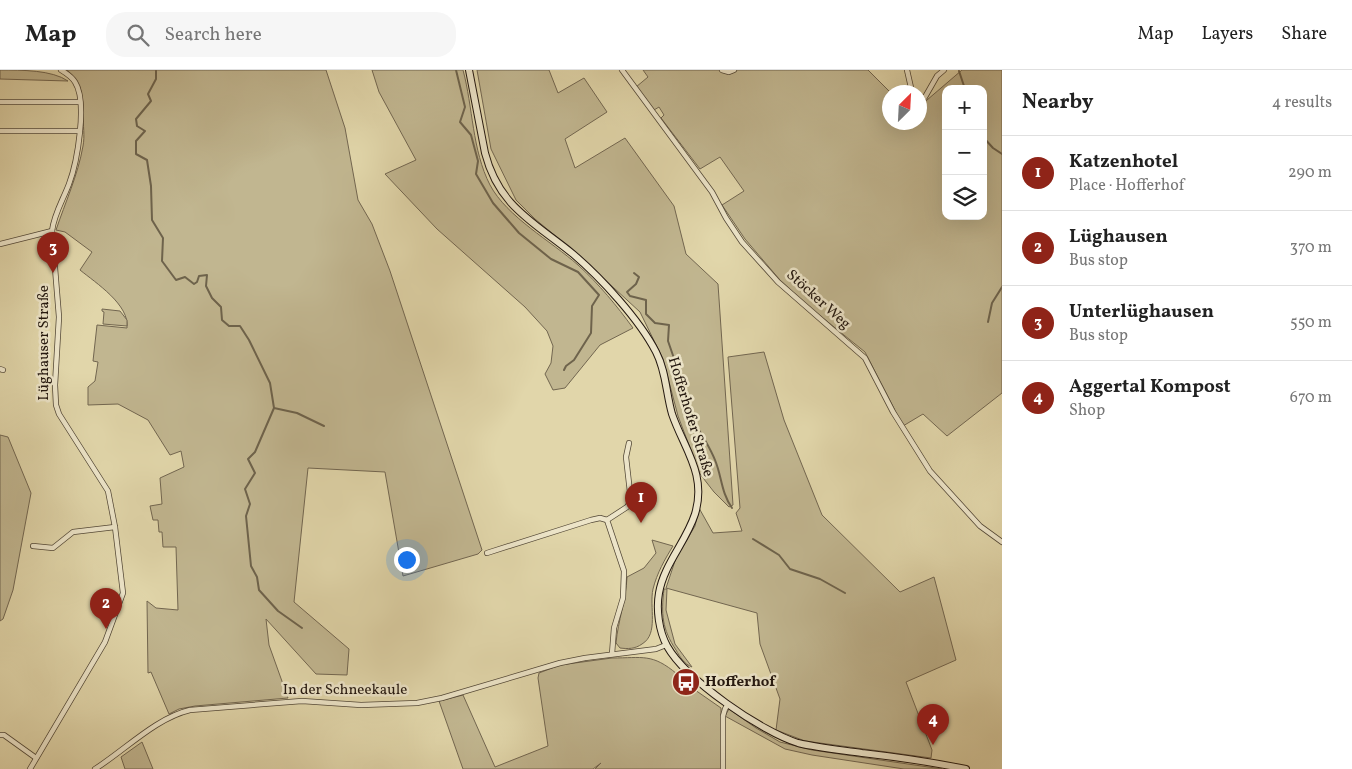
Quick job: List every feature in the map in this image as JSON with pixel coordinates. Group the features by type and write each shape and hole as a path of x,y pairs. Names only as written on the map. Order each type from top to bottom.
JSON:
{"street":[{"name":"Lüghauser Straße","path":"30,769 105,642 123,593 115,528 108,491 69,430 56,405 55,385 59,317 52,231 54,220 78,154 80,131 80,102 75,82 61,70"},
{"name":"Hofferhofer Straße","path":"469,70 488,166 504,197 521,214 600,278 645,335 657,353 662,366 673,415 695,466 698,493 692,523 669,564 660,589 659,619 666,645 674,657 690,674 764,729 798,743 966,769"},
{"name":"Stöcker Weg","path":"622,70 712,192 742,242 778,282 865,358 893,412 930,471 980,526 1002,542"},
{"path":"722,70 729,72 734,70"},
{"path":"907,70 910,85"},
{"path":"927,93 940,72 944,70"},
{"path":"0,102 80,102"},
{"path":"0,131 80,131"},
{"path":"0,244 52,231"},
{"path":"487,554 590,520 600,518 607,520 627,507 631,501 626,456 629,443"},
{"path":"607,520 624,571 623,598 614,628 612,654"},
{"path":"33,546 53,548 73,532 115,528"},
{"name":"In der Schneekaule","path":"95,769 165,720 190,710 302,701 361,705 416,703 442,698 560,663 656,649 666,645"},
{"path":"723,769 723,716 728,704"},
{"path":"0,735 4,735 36,758"}],"shaded area":[{"path":"0,70 45,73 68,81 0,79"},
{"path":"67,70 326,70 345,128 358,200 372,224 390,271 482,550 478,554 403,576 385,472 308,468 294,602 349,649 347,675 316,674 266,619 269,645 288,698 195,706 179,709 169,714 151,672 148,673 147,601 156,608 178,610 176,547 163,547 162,532 159,532 158,520 153,520 150,506 162,504 160,478 184,467 181,451 170,455 148,420 118,404 88,405 88,387 95,381 98,362 93,361 97,325 127,328 126,319 118,303 80,270 92,252 65,232 56,230 78,168 84,138 81,90 76,80"},
{"path":"372,70 463,70 476,143 484,172 490,185 507,208 518,218 586,272 633,328 600,345 565,388 553,390 545,374 551,363 553,346 547,331 525,307 437,229 385,174 416,160 379,92"},
{"path":"477,70 549,70 558,93 584,78 607,112 565,139 575,168 625,138 674,206 686,254 718,284 733,505 729,507 700,474 678,416 663,359 640,312 516,200 491,149"},
{"path":"643,70 719,70 732,73 737,70 868,70 883,85 882,130 927,130 927,100 942,87 942,220 987,220 987,85 944,85 962,70 1002,70 1002,393 947,436 923,414 903,426 865,352 808,306 780,280 745,239 722,205 744,191 720,157 700,169 661,118 664,115 659,107 654,110 636,87 648,77"},
{"path":"102,309 120,311 127,320 127,326 103,324 104,312"},
{"path":"764,352 784,420 822,515 900,592 934,577 956,660 906,682 932,750 931,758 805,741 776,730 780,699 760,644 757,613 666,588 676,558 695,526 699,508 713,533 742,531 736,513 740,508 728,357"},
{"path":"0,435 8,437 31,493 13,590 3,619 0,621"},
{"path":"652,540 673,546 664,561 653,589 652,627 650,634 647,640 639,646 620,648 616,643 627,577 644,568 656,553"},
{"path":"664,589 667,589 666,610 675,644 692,667 681,658 665,628 663,614"},
{"path":"612,658 647,658 661,663 677,674 677,677 683,683 721,708 721,769 595,769 601,763 593,769 463,769 439,701 463,695 495,767 548,746 538,678 539,673 560,665"},
{"path":"729,709 780,742 812,750 942,769 904,769 785,749 725,716"},
{"path":"142,742 153,769 125,769 121,757"}],"waterway":[{"path":"156,70 156,79 148,94 151,101 136,119 137,126 145,131 136,141 136,154 147,160 151,186 152,220 163,238 162,261 176,280 185,277 194,284 199,276 207,275 206,286 212,298 221,307 222,320 229,326 240,326 270,383 274,408 255,452 248,459 255,473 245,489 250,504 246,516 251,566 257,577 259,590 278,611 302,628"},
{"path":"456,70 465,107 460,122 471,135 478,161 476,174 493,203 519,233 551,259 578,272 599,295 592,306 591,333 574,360 564,370"},
{"path":"959,71 964,85"},
{"path":"987,141 1002,154"},
{"path":"634,273 639,277 636,284 627,292 630,296 646,300 646,314 655,323 669,325 668,341 686,393 681,402 712,453 728,502 732,508"},
{"path":"988,322 992,303 1002,287"},
{"path":"274,408 297,413 324,426"},
{"path":"753,539 779,555 790,569 820,579 845,593"}],"place":[{"name":"Unterlüghausen","path":"53,273"},
{"name":"Katzenhotel","path":"641,523"},
{"name":"Lüghausen","path":"106,629"},
{"name":"Hofferhof","path":"686,682"},
{"name":"Aggertal Kompost","path":"933,745"}]}
